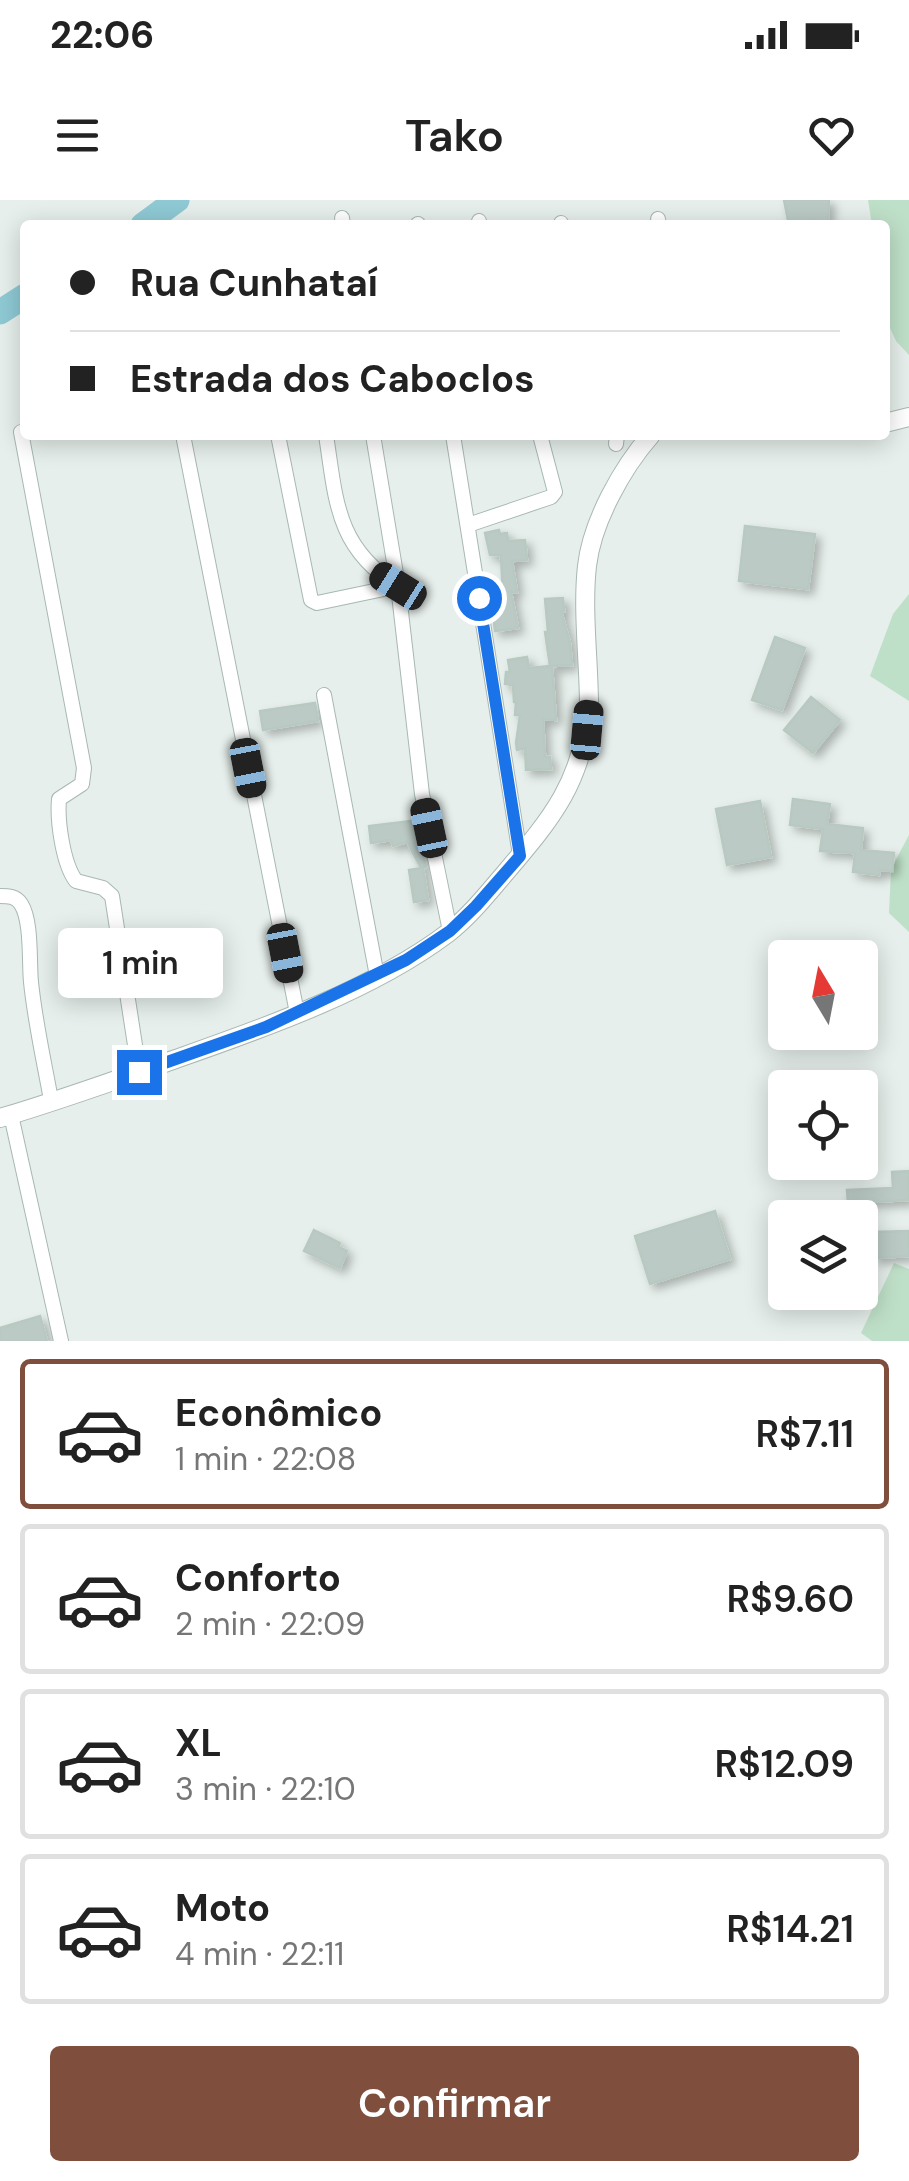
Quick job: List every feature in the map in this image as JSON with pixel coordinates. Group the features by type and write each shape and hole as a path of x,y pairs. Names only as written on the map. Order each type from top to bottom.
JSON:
{"street":[{"path":"22,440 84,768 82,784 59,799 66,857 76,881 102,888 112,896 139,1072"},
{"path":"184,440 297,1014"},
{"path":"279,440 311,600 318,603 398,586"},
{"path":"327,440 338,509 347,533 376,572 398,586"},
{"path":"374,440 398,586 422,794 450,931"},
{"path":"455,440 520,856"},
{"path":"468,524 556,492 541,440"},
{"path":"61,1341 5,1116 297,1014 406,960 450,931 476,906 560,804 580,754 589,706 586,567 593,534 607,501 648,440"},
{"path":"324,695 377,976"},
{"path":"0,896 17,899 24,911 31,982 51,1100"}],"green space":[{"path":"868,200 909,200 909,355 890,328 890,220 871,220"},
{"path":"909,594 909,701 870,676 893,614"},
{"path":"909,835 909,932 889,913 891,869"},
{"path":"894,1263 909,1269 909,1341 872,1341 861,1333 872,1310 878,1310 878,1297"}],"building":[{"path":"784,200 829,200 828,220 788,220"},
{"path":"745,526 815,534 808,589 739,581"},
{"path":"499,530 500,534 507,533 508,541 525,540 527,560 512,561 517,592 511,592 518,628 495,631 493,612 497,612 498,599 503,599 501,555 490,555 485,533"},
{"path":"563,598 561,611 572,665 552,666 556,720 543,719 545,757 550,757 551,769 526,770 525,748 517,750 520,715 515,715 513,685 505,684 506,672 510,672 508,660 527,657 529,668 550,666 545,599"},
{"path":"775,637 805,648 782,710 752,700"},
{"path":"811,697 840,720 813,753 784,730"},
{"path":"315,703 318,721 263,730 260,711"},
{"path":"793,799 830,804 827,824 863,828 861,850 894,853 892,871 880,870 879,875 853,872 855,853 820,851 823,829 790,825"},
{"path":"760,801 771,857 727,865 716,809"},
{"path":"410,821 425,862 428,900 414,902 409,870 421,868 407,842 393,846 391,840 371,843 369,826"},
{"path":"909,1171 909,1200 848,1200 847,1190 893,1188 892,1172"},
{"path":"715,1211 730,1259 650,1284 635,1236"},
{"path":"314,1230 347,1251 340,1268 304,1251"},
{"path":"909,1231 909,1256 878,1258 878,1232"},
{"path":"40,1316 47,1341 0,1341 0,1328"}],"waterway":[{"path":"150,220 177,200"},
{"path":"0,312 20,299"}],"route":[{"path":"139,1072 266,1027 406,960 450,931 520,856 479,598"}]}
